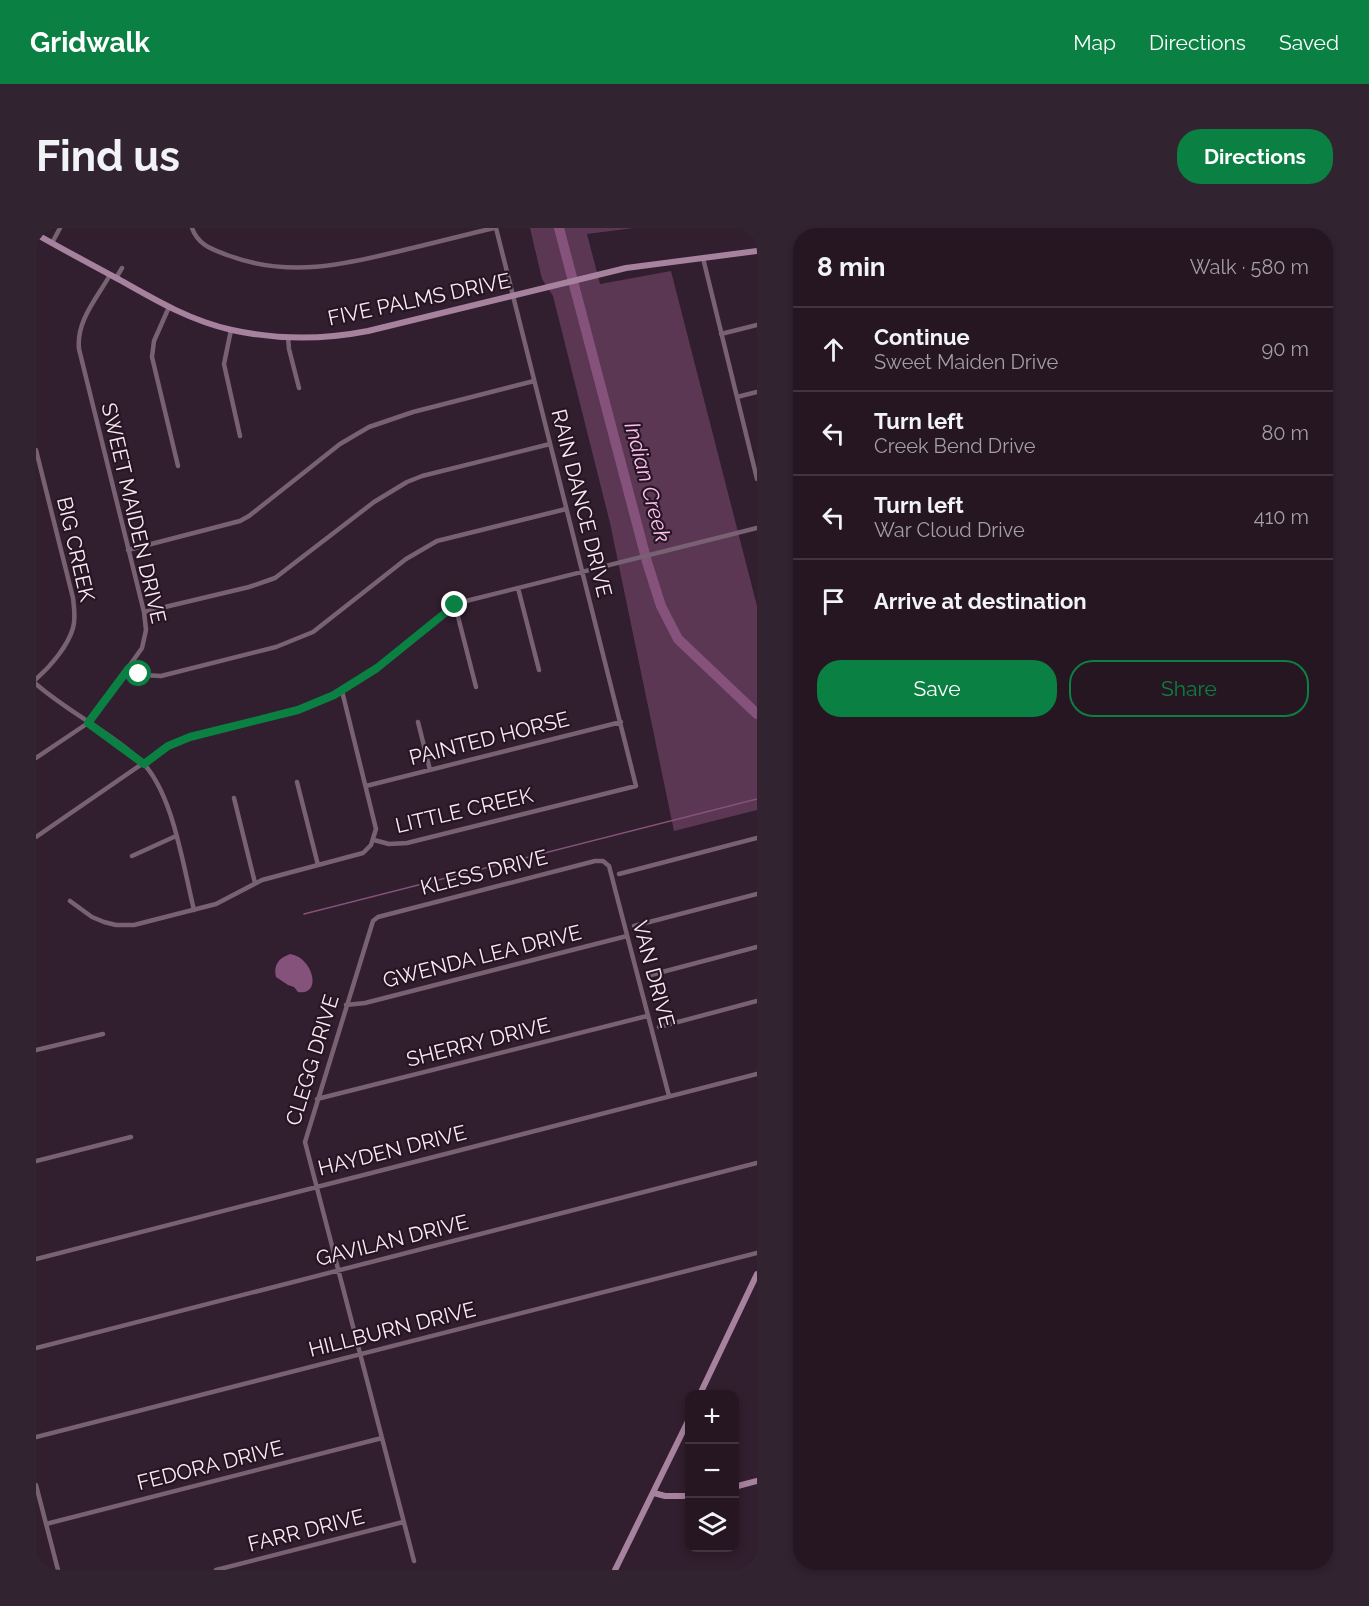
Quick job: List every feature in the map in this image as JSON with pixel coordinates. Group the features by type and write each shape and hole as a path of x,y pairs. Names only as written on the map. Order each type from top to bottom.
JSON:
{"street":[{"path":"52,243 60,228"},
{"path":"192,228 198,240 210,248 257,263 296,268 342,265 495,228"},
{"name":"RAIN DANCE DRIVE","path":"495,228 636,786"},
{"name":"FIVE PALMS DRIVE","path":"36,234 187,315 231,330 288,337 336,336 368,332 645,264 757,251"},
{"path":"703,258 755,460 757,479"},
{"name":"SWEET MAIDEN DRIVE","path":"36,758 88,723 129,668 144,642 146,630 144,612 78,344 82,322 113,277 122,268"},
{"path":"169,307 154,340 152,357 178,466"},
{"path":"721,334 757,325"},
{"path":"231,330 224,364 240,436"},
{"path":"288,337 299,388"},
{"path":"128,550 240,521 340,444 390,418 534,381"},
{"path":"737,397 757,392"},
{"path":"144,612 249,587 275,578 374,502 407,482 422,476 550,444"},
{"name":"BIG CREEK","path":"36,450 73,598 75,615 74,626 68,640 47,669 36,679"},
{"path":"129,668 143,675 161,676 286,644 312,632 425,546 446,538 566,509"},
{"path":"36,837 168,746 190,737 298,710 342,691 377,668 455,605 757,528"},
{"path":"518,588 539,670"},
{"path":"455,605 476,687"},
{"path":"36,684 144,764 157,780 165,797 194,910"},
{"path":"342,691 376,829 374,840"},
{"path":"418,722 430,770"},
{"name":"PAINTED HORSE","path":"366,786 621,722"},
{"path":"297,782 318,865"},
{"name":"LITTLE CREEK","path":"70,901 92,917 116,925 134,925 216,904 255,883 358,855 368,849 374,840 389,844 407,843 636,786"},
{"path":"234,798 255,883"},
{"path":"132,856 176,836"},
{"path":"619,874 757,838"},
{"name":"KLESS DRIVE","path":"375,919 595,861 603,861"},
{"name":"VAN DRIVE","path":"603,861 609,866 669,1096"},
{"path":"634,926 757,894"},
{"name":"CLEGG DRIVE","path":"375,919 316,1099 305,1140 414,1561"},
{"name":"GWENDA LEA DRIVE","path":"346,1005 365,1003 627,936"},
{"path":"647,976 757,947"},
{"path":"659,1027 757,1001"},
{"name":"SHERRY DRIVE","path":"316,1099 647,1016"},
{"path":"36,1050 103,1034"},
{"name":"HAYDEN DRIVE","path":"36,1259 757,1074"},
{"path":"36,1161 132,1137"},
{"name":"GAVILAN DRIVE","path":"36,1348 757,1163"},
{"name":"HILLBURN DRIVE","path":"36,1437 757,1253"},
{"path":"702,1390 757,1274"},
{"path":"615,1570 685,1427"},
{"name":"FEDORA DRIVE","path":"46,1524 382,1438"},
{"path":"739,1486 757,1481"},
{"path":"36,1485 57,1570"},
{"path":"654,1492 665,1496 685,1496"},
{"name":"FARR DRIVE","path":"216,1570 403,1522"}],"shaded area":[{"path":"530,228 634,228 587,234 600,284 671,271 757,606 757,810 674,831 610,523 553,296 542,279"},
{"path":"290,954 298,957 309,968 313,983 306,992 298,992 294,987 276,977 275,969 278,962"}],"waterway":[{"name":"Indian Creek","path":"559,228 647,562 661,606 678,639 757,714"},
{"path":"304,914 757,799"}],"route":[{"path":"139,674 129,668 88,723 144,764 168,746 190,737 298,710 334,695 377,668 455,605"}]}
